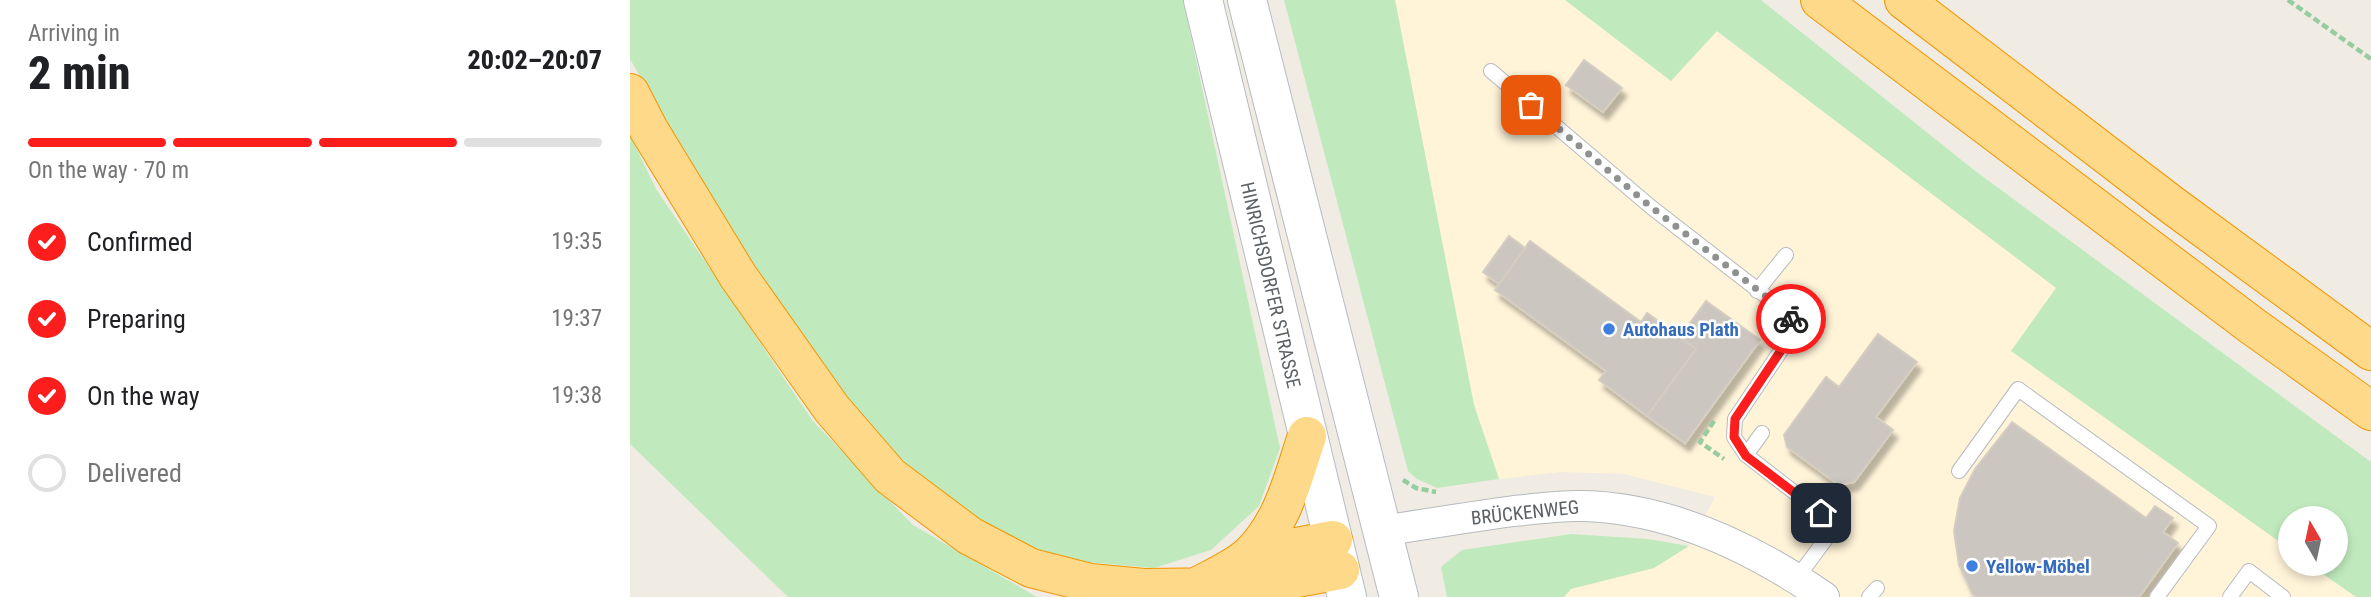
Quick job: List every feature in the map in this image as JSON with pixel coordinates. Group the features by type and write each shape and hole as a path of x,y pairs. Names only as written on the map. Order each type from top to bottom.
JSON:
{"highway":[{"path":"1820,0 2251,325 2371,411"},
{"path":"1904,0 2172,205 2371,351"},
{"path":"630,93 649,130 738,276 832,409 890,476 970,537 1031,568 1090,583 1193,589 1265,584 1340,569"},
{"path":"1193,589 1249,556 1281,512 1307,436"},
{"path":"1249,556 1340,569"}],"main road":[{"name":"HINRICHSDORFER STRASSE","path":"1203,0 1340,569"},
{"path":"1247,0 1399,597"},
{"name":"BRÜCKENWEG","path":"1340,569 1382,531"}],"street":[{"name":"BRÜCKENWEG","path":"1382,531 1544,508 1582,505 1620,509 1674,522 1726,539 1797,578 1824,597"}],"lane":[{"path":"1491,71 1651,207 1790,315 1794,331 1735,419 1734,437 1746,456 1821,513 1830,524 1828,536 1797,578"},
{"path":"1757,291 1786,255"},
{"path":"1959,471 2018,389 2209,526 2157,597"},
{"path":"1746,456 1762,433"},
{"path":"2230,597 2249,571 2283,597"}],"path":[{"path":"2288,0 2371,59"}],"shaded area":[{"path":"1395,0 1565,0 1671,81 1716,31 2057,288 2012,351 2278,541 2278,576 2326,576 2356,597 1564,597 1571,589 1654,568 1689,546 1715,497 1624,474 1561,472 1499,479 1474,405"}],"green space":[{"path":"630,0 1183,0 1280,448 1259,506 1211,550 1154,568 1064,560 983,526 903,467 843,396 748,266 630,59"},
{"path":"1284,0 1395,0 1474,405 1499,479 1437,488 1417,479 1408,471"},
{"path":"1565,0 1761,0 1974,170 2371,462 2371,597 2356,597 2326,576 2348,576 2348,506 2278,506 2278,541 2011,351 2056,288 1717,31 1671,81"},
{"path":"630,135 656,189 813,421 913,525 1037,597 788,597 630,444"},
{"path":"1571,534 1648,539 1689,546 1654,568 1571,589 1564,597 1447,597 1441,567 1462,550"}],"building":[{"path":"1584,60 1622,88 1603,112 1566,85"},
{"path":"1509,236 1525,248 1499,284 1483,272"},
{"name":"Autohaus Plath","path":"1530,241 1641,322 1647,313 1696,349 1647,416 1599,380 1606,371 1495,290"},
{"path":"1706,301 1760,340 1685,443 1647,416 1696,349 1680,337"},
{"path":"1878,334 1917,362 1876,417 1893,430 1854,482 1839,485 1787,447 1784,435 1826,377 1839,387"},
{"path":"2012,422 2146,518 2155,506 2173,518 2163,532 2178,543 2139,597 1976,597 1972,593 1959,565 1954,531 1960,498 1975,469"}],"way so far":[{"path":"1531,105 1651,207 1790,315 1791,319"}],"place":[{"name":"Autohaus Plath","path":"1609,329"},
{"name":"Yellow-Möbel","path":"1972,566"}],"route":[{"path":"1791,319 1794,331 1735,419 1734,437 1746,456 1821,513"}]}
